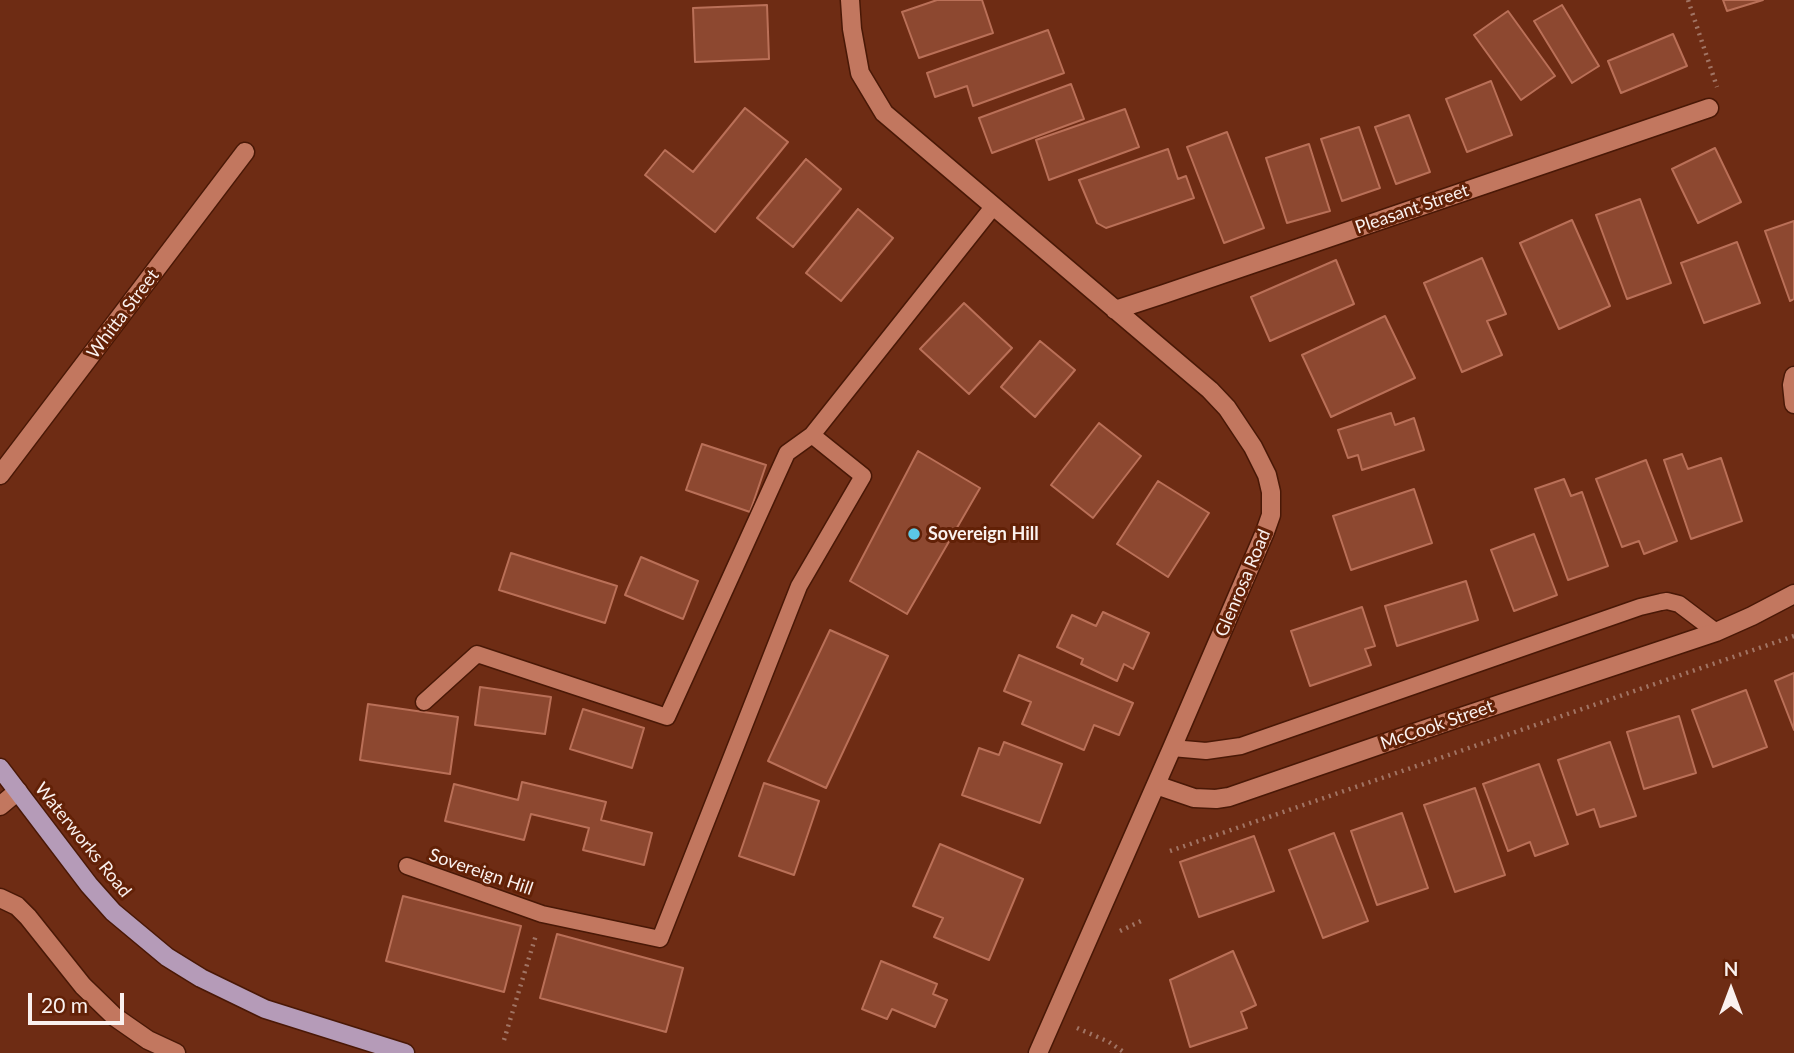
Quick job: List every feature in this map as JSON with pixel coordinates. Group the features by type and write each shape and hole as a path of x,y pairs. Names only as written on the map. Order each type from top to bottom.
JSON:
{"main road":[{"name":"Waterworks Road","path":"0,768 83,878 113,912 167,957 201,978 265,1009 405,1053"}],"street":[{"name":"Glenrosa Road","path":"850,0 860,74 884,113 1201,382 1227,408 1259,457 1267,475 1272,498 1271,515 1265,532 1038,1053"},
{"name":"Pleasant Street","path":"1115,310 1709,108"},
{"name":"Whitta Street","path":"0,475 246,152"},
{"path":"1794,376 1794,404"},
{"name":"McCook Street","path":"1156,785 1194,798 1228,797 1716,632 1794,594"},
{"path":"0,806 18,791"},
{"path":"0,898 17,906 28,917 83,986 116,1017 148,1040 176,1053"}],"lane":[{"path":"424,702 477,654 667,717 787,453 812,435 993,207"},
{"name":"Sovereign Hill","path":"407,866 542,914 660,939 799,586 863,476 812,435"},
{"path":"1172,748 1206,751 1241,746 1661,602 1679,604 1716,632"}],"path":[{"path":"1688,0 1718,92 1707,97 1709,108"},
{"path":"1170,851 1794,636"},
{"name":"Sovereign Hill","path":"504,1040 542,914"},
{"path":"1076,1027 1109,1042 1125,1053"}],"building":[{"path":"937,0 982,0 993,33 919,58 902,12"},
{"path":"1723,0 1763,0 1727,11"},
{"path":"767,5 769,59 695,62 693,8"},
{"path":"1562,5 1599,66 1572,83 1534,21"},
{"path":"1508,11 1555,76 1521,100 1474,35"},
{"path":"1048,30 1064,73 973,106 967,86 935,97 927,73"},
{"path":"1673,34 1687,66 1621,93 1608,61"},
{"path":"1491,81 1512,135 1467,152 1446,99"},
{"path":"1071,84 1084,119 992,153 979,118"},
{"path":"745,108 788,142 715,232 645,175 665,150 693,172"},
{"path":"1125,109 1139,147 1049,180 1036,140"},
{"path":"1409,115 1430,172 1396,184 1375,127"},
{"path":"1359,127 1380,188 1342,201 1321,139"},
{"path":"1227,132 1264,228 1224,243 1187,147"},
{"path":"1309,144 1330,211 1287,223 1266,158"},
{"path":"1715,148 1741,202 1698,223 1672,169"},
{"path":"1168,149 1178,179 1186,176 1194,198 1106,228 1097,223 1079,180"},
{"path":"806,159 841,189 793,247 757,218"},
{"path":"1640,199 1671,283 1627,299 1596,215"},
{"path":"858,209 893,238 841,301 806,273"},
{"path":"1572,220 1610,306 1559,329 1520,243"},
{"path":"1794,221 1794,299 1790,301 1765,231"},
{"path":"1737,242 1760,303 1704,323 1681,263"},
{"path":"1482,258 1506,314 1487,321 1502,355 1462,372 1424,283"},
{"path":"1336,260 1354,304 1270,341 1251,297"},
{"path":"964,303 1012,348 969,394 920,349"},
{"path":"1385,316 1415,378 1331,417 1302,355"},
{"path":"1040,341 1075,370 1035,417 1001,387"},
{"path":"1391,413 1395,425 1414,418 1424,450 1362,470 1358,455 1348,458 1338,430"},
{"path":"1099,423 1141,456 1093,518 1051,485"},
{"path":"702,444 766,465 750,512 686,490"},
{"name":"Sovereign Hill","path":"918,451 980,488 907,614 850,581"},
{"path":"1682,454 1688,469 1721,458 1742,521 1691,539 1664,460"},
{"path":"1646,460 1677,541 1644,554 1639,541 1622,547 1596,479"},
{"path":"1564,479 1571,496 1582,492 1608,566 1568,580 1535,489"},
{"path":"1158,481 1209,513 1168,577 1117,544"},
{"path":"1414,489 1432,543 1351,570 1333,516"},
{"path":"1534,534 1557,595 1514,611 1491,550"},
{"path":"511,553 617,586 605,623 499,590"},
{"path":"641,557 698,581 683,619 625,595"},
{"path":"1466,581 1478,620 1397,646 1385,606"},
{"path":"1362,607 1375,646 1365,649 1371,665 1310,686 1291,631"},
{"path":"1103,612 1149,633 1133,669 1124,664 1117,681 1081,664 1083,659 1057,647 1072,615 1096,626"},
{"path":"830,630 888,656 826,788 768,761"},
{"path":"1019,655 1133,703 1119,735 1094,725 1084,750 1022,724 1031,702 1004,691"},
{"path":"1794,673 1794,730 1775,681"},
{"path":"480,687 551,697 545,734 475,725"},
{"path":"1746,690 1767,747 1713,767 1692,710"},
{"path":"368,704 458,717 450,774 360,760"},
{"path":"583,709 644,728 632,768 570,749"},
{"path":"1679,716 1696,773 1644,789 1627,732"},
{"path":"1004,742 1062,764 1040,823 962,795 979,748 999,755"},
{"path":"1610,742 1636,816 1600,827 1594,809 1577,815 1558,760"},
{"path":"1539,764 1568,844 1535,856 1530,842 1508,851 1483,784"},
{"path":"522,782 606,802 601,820 652,833 644,865 583,850 589,828 531,814 524,840 445,821 454,784 518,800"},
{"path":"764,783 819,801 794,875 739,856"},
{"path":"1475,788 1505,875 1455,892 1424,805"},
{"path":"1402,813 1428,888 1377,905 1351,831"},
{"path":"1334,833 1368,921 1323,938 1289,850"},
{"path":"1254,836 1274,891 1199,917 1180,862"},
{"path":"940,844 1023,879 989,960 934,937 943,918 913,906"},
{"path":"403,896 521,926 504,992 386,961"},
{"path":"557,934 683,968 666,1032 540,998"},
{"path":"1233,951 1256,1005 1241,1012 1247,1028 1190,1047 1170,980"},
{"path":"881,961 937,984 933,994 947,1000 935,1027 892,1009 887,1019 862,1009"}],"place":[{"name":"Sovereign Hill","path":"914,534"}]}
